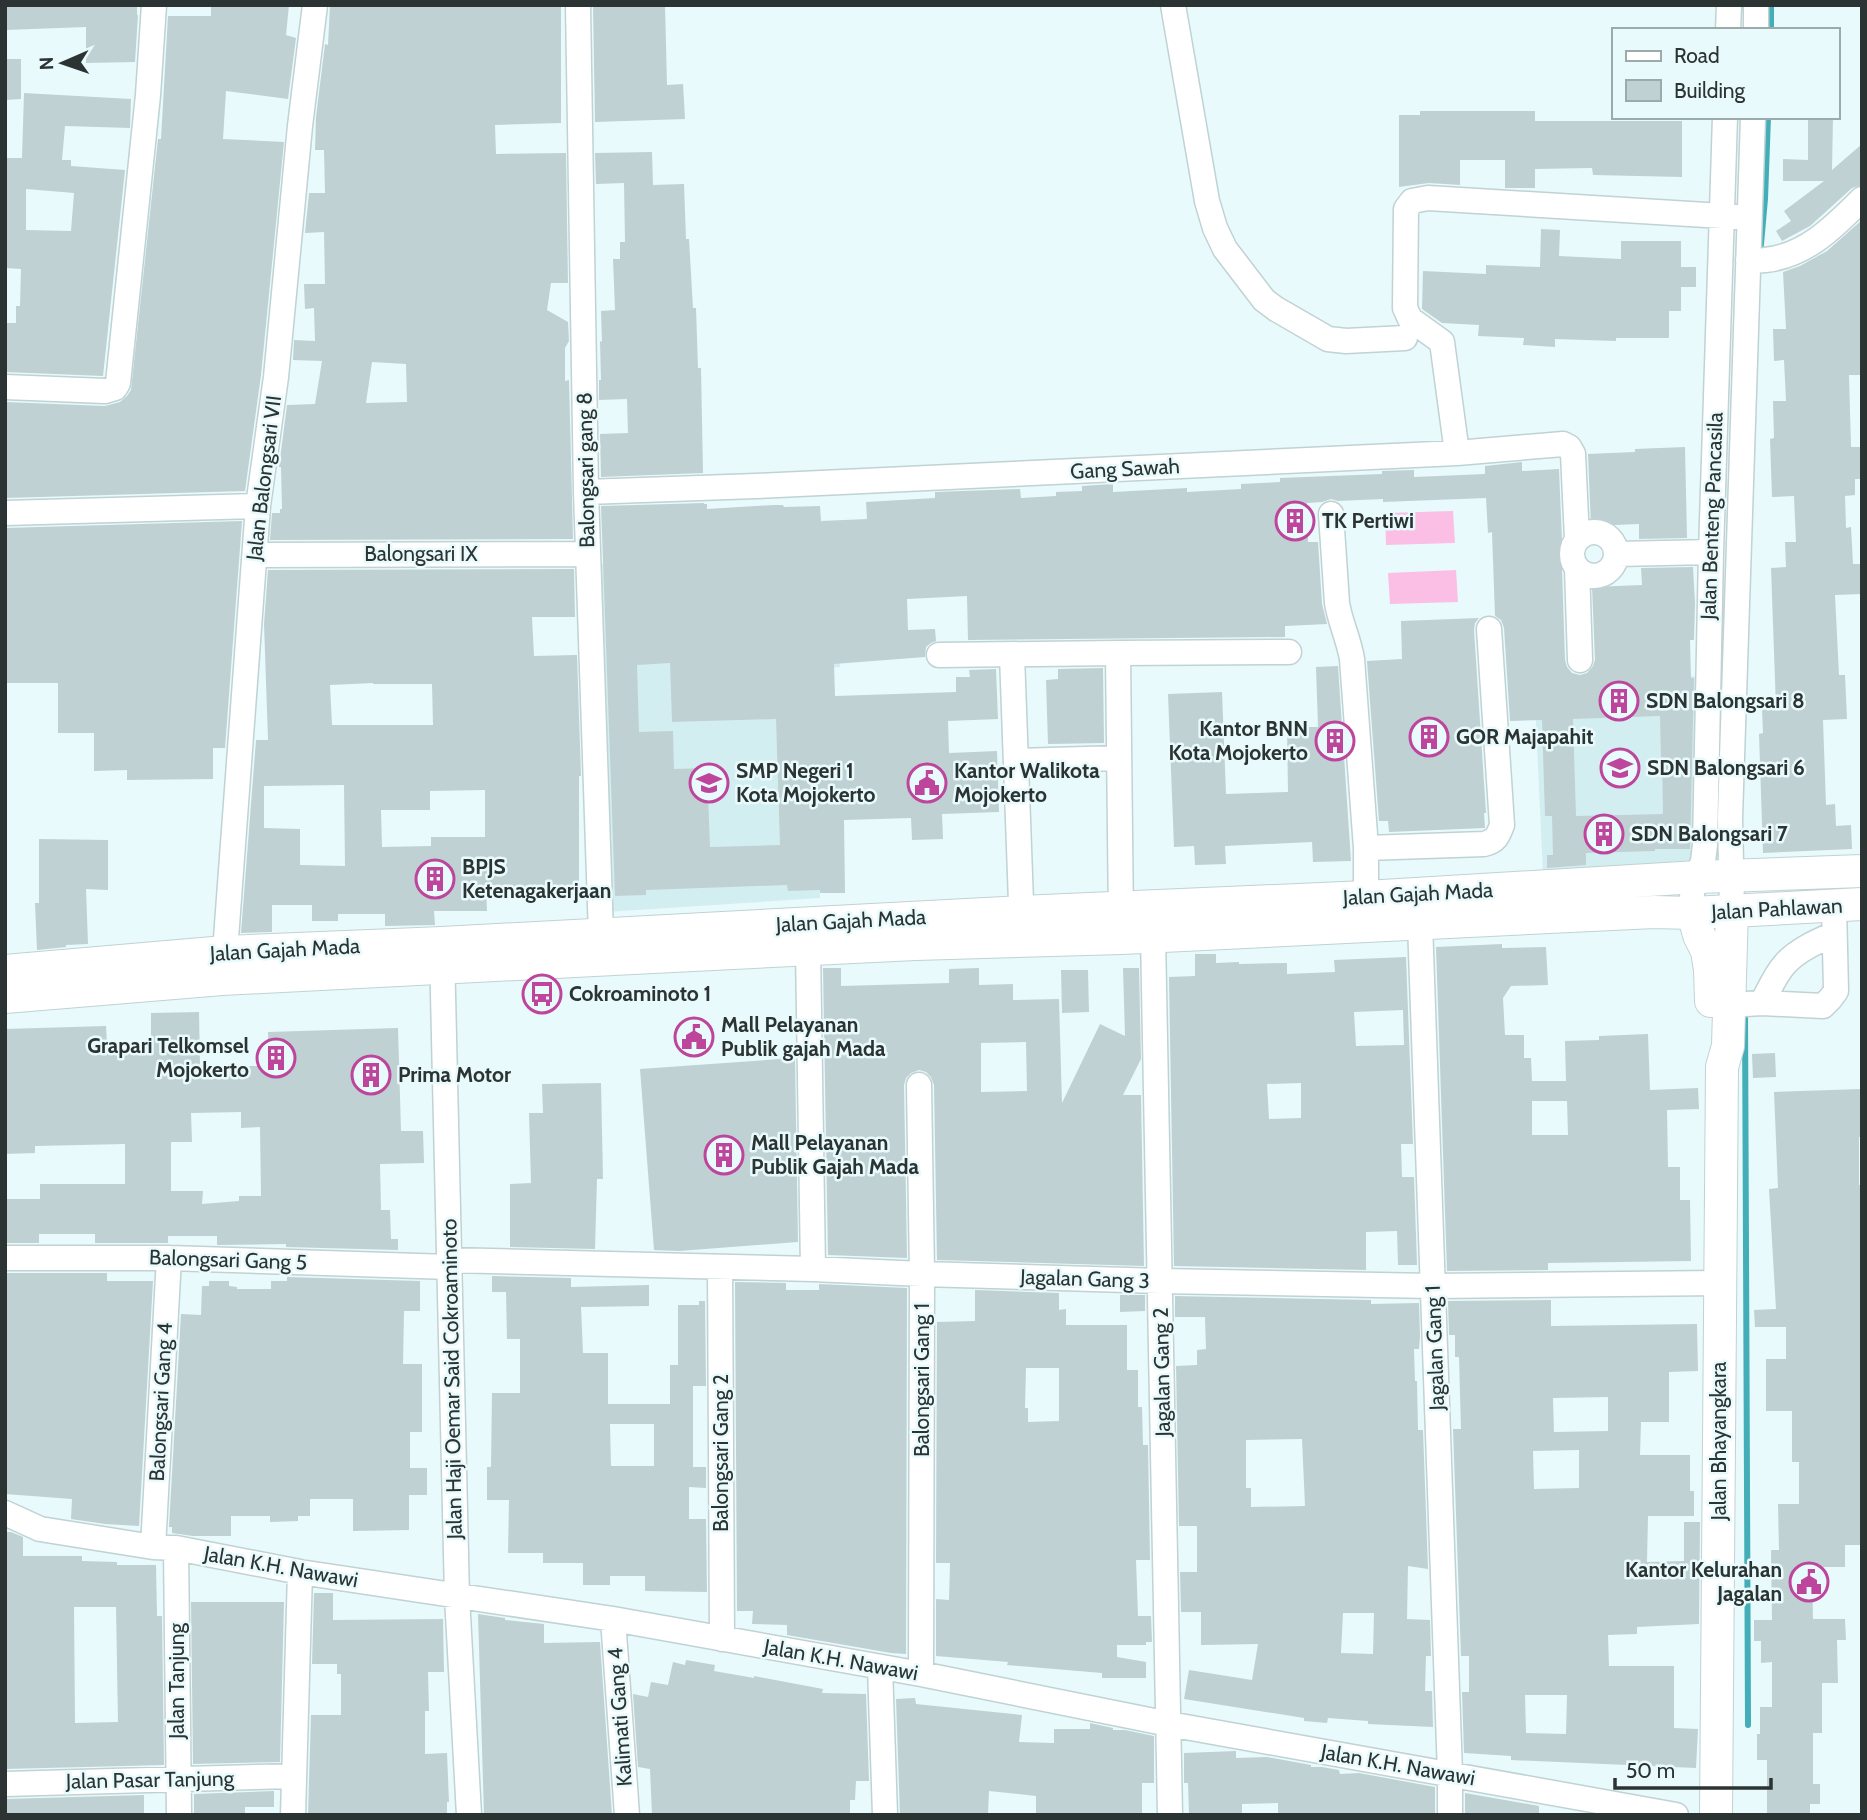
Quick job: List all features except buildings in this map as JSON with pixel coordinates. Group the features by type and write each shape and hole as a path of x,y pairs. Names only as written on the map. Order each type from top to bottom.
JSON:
{"main road":[{"name":"Jalan Pahlawan","path":"1698,877 1862,871"},
{"name":"Jalan Gajah Mada","path":"5,971 225,952 442,956 1121,923 1366,897 1698,877"},
{"name":"Jalan Pahlawan","path":"1693,913 1732,910 1843,914"},
{"name":"Jalan Bhayangkara","path":"1717,1815 1721,1067 1746,1004 1732,910"},
{"name":"Jalan Gajah Mada","path":"1121,923 1153,936 1654,912 1693,913"},
{"name":"Jalan Bhayangkara","path":"1693,913 1707,951 1713,1047 1721,1067"},
{"name":"Jalan Gajah Mada","path":"5,997 222,979 442,956 601,934 633,945 808,949 1022,927"}],"street":[{"path":"5,387 105,391 118,383 148,95 154,5"},
{"name":"Jalan Balongsari VII","path":"225,952 258,506 276,377 300,126 315,5"},
{"name":"Balongsari gang 8","path":"578,5 586,492 601,934"},
{"path":"1172,5 1207,201 1225,249 1264,300 1319,335 1346,341 1405,338"},
{"path":"1728,28 1729,5"},
{"path":"1756,5 1756,28"},
{"name":"Jalan Benteng Pancasila","path":"1693,913 1692,892 1703,861 1705,845 1725,119"},
{"name":"Jalan Benteng Pancasila","path":"1732,876 1730,818 1742,458 1756,260 1749,218 1753,119"},
{"path":"1457,453 1442,342 1410,318 1405,308 1406,209 1412,201 1428,198 1749,218"},
{"path":"1756,260 1788,255 1808,246 1829,232 1862,199"},
{"name":"Gang Sawah","path":"586,492 1457,453 1567,445 1573,454 1577,539"},
{"path":"1714,459 1742,458"},
{"path":"5,513 258,506"},
{"path":"1331,514 1337,603 1352,659 1366,848 1366,897"},
{"path":"1577,568 1590,576 1605,573 1611,568 1616,554 1611,539 1598,532 1590,532 1577,539 1573,546 1572,554 1577,568 1580,660"},
{"path":"1616,554 1711,552"},
{"name":"Balongsari IX","path":"254,555 588,554"},
{"path":"1366,848 1484,844 1498,836 1502,825 1489,629"},
{"path":"939,655 1289,652"},
{"path":"1118,653 1121,923"},
{"path":"1012,655 1022,927"},
{"path":"1016,761 1119,758"},
{"name":"Jalan Bhayangkara","path":"1732,876 1732,910"},
{"path":"1746,1004 1823,1006 1836,991 1843,914"},
{"path":"1746,1004 1775,978 1787,962 1816,942 1843,914"},
{"name":"Jagalan Gang 1","path":"1420,923 1450,1815"},
{"name":"Jagalan Gang 2","path":"1153,936 1170,1815"},
{"path":"808,949 813,1269"},
{"name":"Jalan Haji Oemar Said Cokroaminoto","path":"442,956 457,1597 469,1815"},
{"name":"Balongsari Gang 1","path":"919,1085 922,1274 921,1674"},
{"name":"Balongsari Gang 5","path":"5,1258 450,1263"},
{"name":"Balongsari Gang 4","path":"165,1547 169,1258"},
{"name":"Jagalan Gang 3","path":"450,1263 813,1269 1161,1281 1433,1286 1720,1283"},
{"name":"Balongsari Gang 2","path":"720,1267 722,1639"},
{"name":"Jalan K.H. Nawawi","path":"5,1513 40,1529 165,1547 457,1597 613,1619 921,1674 1169,1724 1676,1815"},
{"name":"Jalan Tanjung","path":"165,1547 179,1815"},
{"path":"293,1815 300,1572"},
{"name":"Kalimati Gang 4","path":"613,1619 627,1815"},
{"path":"880,1667 885,1815"},
{"name":"Jalan Pasar Tanjung","path":"5,1784 294,1776"}],"shaded area":[{"path":"1453,511 1455,543 1386,545 1385,513"},
{"name":"SMP Negeri 1 Kota Mojokerto","path":"834,555 840,667 812,669 820,898 606,912 594,564"},
{"path":"1456,570 1458,602 1390,604 1388,573"},
{"name":"SDN Balongsari 6","path":"1705,676 1699,854 1687,869 1543,874 1534,682"}],"waterway":[{"path":"1771,5 1771,28"},
{"path":"1760,255 1768,119"},
{"path":"1745,1010 1748,1725"}],"place":[{"name":"TK Pertiwi","path":"1295,521"},
{"name":"SDN Balongsari 8","path":"1619,701"},
{"name":"GOR Majapahit","path":"1429,737"},
{"name":"Kantor BNN Kota Mojokerto","path":"1335,741"},
{"name":"SDN Balongsari 6","path":"1620,768"},
{"name":"SMP Negeri 1 Kota Mojokerto","path":"709,783"},
{"name":"Kantor Walikota Mojokerto","path":"927,783"},
{"name":"SDN Balongsari 7","path":"1604,834"},
{"name":"BPJS Ketenagakerjaan","path":"435,879"},
{"name":"Cokroaminoto 1","path":"542,994"},
{"name":"Mall Pelayanan Publik gajah Mada","path":"694,1037"},
{"name":"Grapari Telkomsel Mojokerto","path":"276,1058"},
{"name":"Prima Motor","path":"371,1075"},
{"name":"Mall Pelayanan Publik Gajah Mada","path":"724,1155"},
{"name":"Kantor Kelurahan Jagalan","path":"1809,1582"}]}
